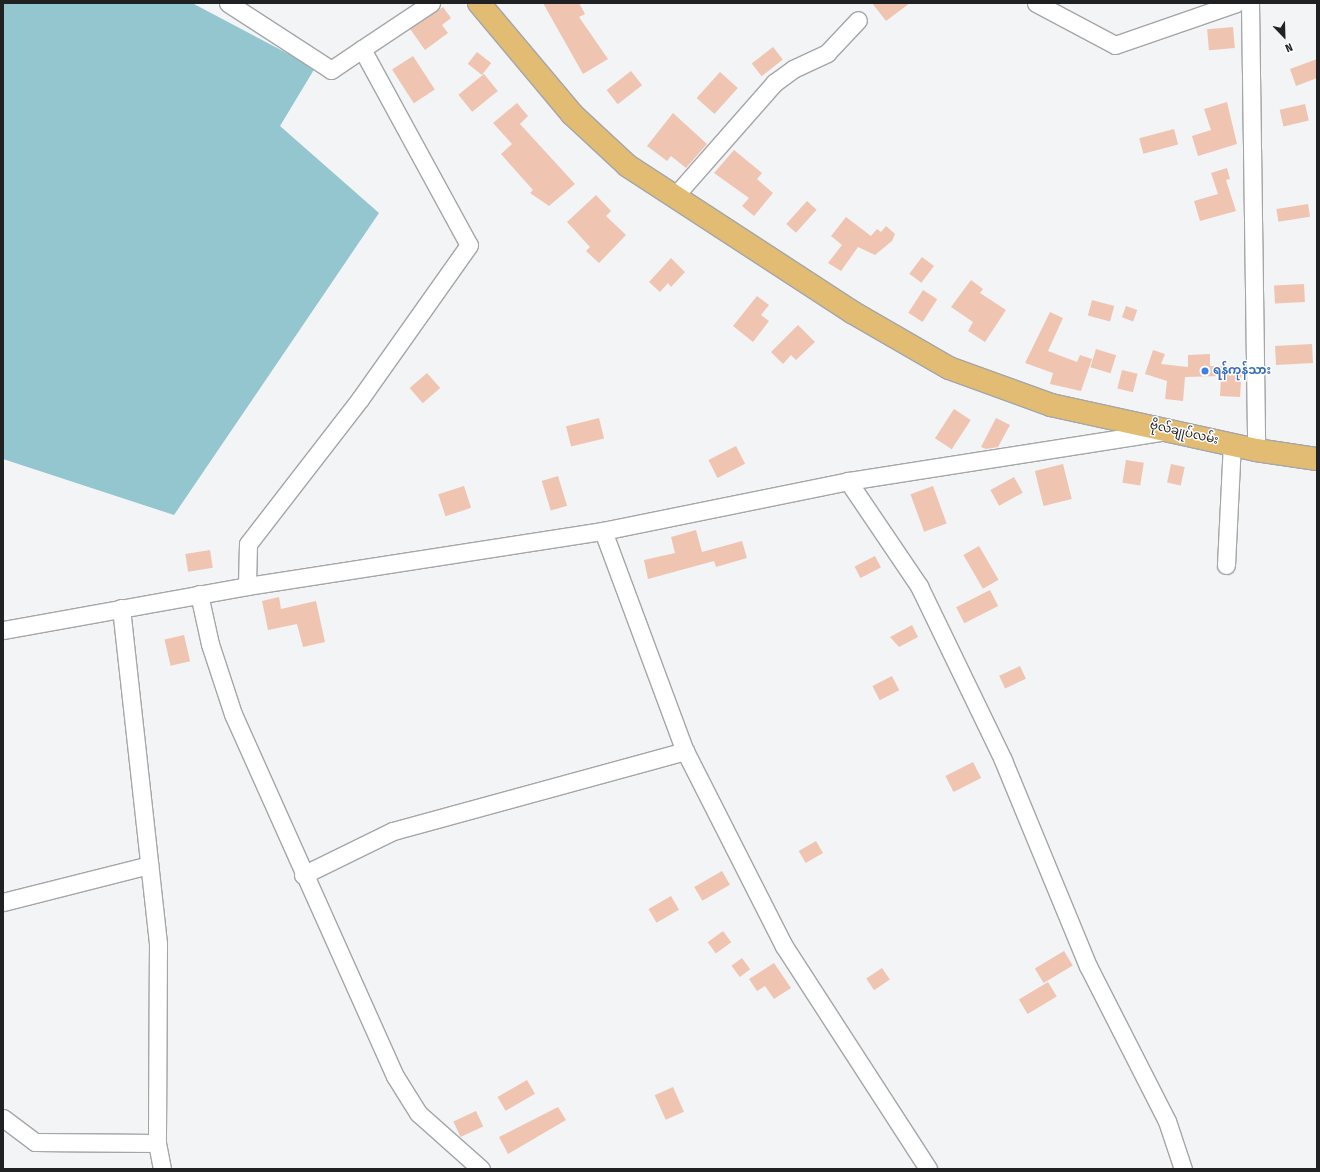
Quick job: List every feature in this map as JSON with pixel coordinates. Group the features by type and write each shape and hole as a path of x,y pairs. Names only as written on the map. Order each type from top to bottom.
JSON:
{"main road":[{"name":"ဗိုလ်ချုပ်လမ်း","path":"479,3 572,114 628,166 852,312 949,368 1051,405 1173,430 1256,450 1317,459"}],"street":[{"path":"228,3 331,70 431,3"},
{"path":"1036,3 1115,45 1236,3"},
{"path":"1250,3 1256,450"},
{"path":"674,197 774,83 793,69 827,53 858,20"},
{"path":"247,586 248,544 360,400 469,245 362,49"},
{"path":"3,630 247,586 603,531 848,480 1173,430"},
{"path":"1226,565 1232,444"},
{"path":"848,480 919,586 1003,760 1088,966 1167,1121 1183,1169"},
{"path":"603,531 685,751 784,946 928,1169"},
{"path":"199,594 210,644 233,714 303,875 395,1076 418,1113 481,1169"},
{"path":"121,608 158,943 157,1143 162,1169"},
{"path":"303,875 393,831 685,751"},
{"path":"3,902 150,865"},
{"path":"3,1118 35,1142 157,1143"}],"water":[{"path":"3,3 192,3 315,68 280,126 379,213 174,515 3,459"}],"building":[{"path":"543,3 579,3 585,14 579,17 608,59 583,74"},
{"path":"872,3 910,3 886,21"},
{"path":"443,7 451,18 442,25 448,33 425,50 410,29"},
{"path":"1233,27 1235,48 1209,50 1207,29"},
{"path":"773,47 783,60 762,76 752,64"},
{"path":"477,52 491,63 482,75 468,64"},
{"path":"413,56 435,90 414,103 392,70"},
{"path":"1317,59 1317,78 1296,86 1290,69"},
{"path":"631,71 642,85 618,104 607,90"},
{"path":"720,72 738,88 714,114 697,98"},
{"path":"484,74 498,91 472,112 458,95"},
{"path":"1227,102 1237,144 1198,156 1192,136 1211,130 1204,109"},
{"path":"517,103 528,116 520,124 575,184 549,206 530,193 533,190 501,154 512,144 493,123"},
{"path":"1305,104 1309,121 1283,126 1280,110"},
{"path":"673,113 707,144 686,168 671,156 667,161 647,146"},
{"path":"1174,129 1178,144 1143,154 1139,138"},
{"path":"734,150 762,173 757,179 773,193 754,216 742,206 749,198 714,173"},
{"path":"1227,168 1230,179 1226,180 1236,211 1200,221 1194,201 1218,194 1211,173"},
{"path":"596,195 611,211 606,216 626,235 599,263 586,251 590,247 567,222"},
{"path":"807,201 817,210 796,233 786,224"},
{"path":"1308,204 1310,217 1278,222 1276,209"},
{"path":"846,217 871,236 877,229 881,232 886,226 895,234 892,241 875,255 858,247 841,271 828,263 842,245 831,236"},
{"path":"922,257 934,266 921,283 909,274"},
{"path":"671,258 685,272 671,287 668,283 660,292 649,282"},
{"path":"971,280 983,289 980,293 1006,310 985,342 968,331 973,322 951,307"},
{"path":"1304,284 1305,302 1275,304 1274,286"},
{"path":"923,290 937,299 923,322 908,313"},
{"path":"757,296 769,305 761,315 769,321 753,342 733,326"},
{"path":"1092,300 1114,306 1110,321 1088,315"},
{"path":"1126,306 1137,310 1133,321 1122,317"},
{"path":"1050,312 1063,318 1048,351 1077,362 1080,355 1092,359 1081,391 1050,384 1053,373 1025,363"},
{"path":"798,325 815,342 796,360 791,355 783,364 771,352"},
{"path":"1312,344 1313,363 1276,365 1275,346"},
{"path":"1096,349 1116,355 1111,373 1090,367"},
{"path":"1153,350 1165,354 1161,364 1188,367 1188,355 1210,354 1210,366 1242,367 1240,397 1220,396 1221,376 1185,377 1183,401 1165,399 1167,381 1145,374"},
{"path":"1122,370 1138,374 1133,392 1117,388"},
{"path":"427,373 440,388 423,403 410,388"},
{"path":"954,409 971,420 952,449 935,438"},
{"path":"599,418 604,438 571,447 566,426"},
{"path":"996,418 1010,425 998,447 986,449 981,447"},
{"path":"736,446 745,464 717,478 708,460"},
{"path":"1126,460 1144,463 1140,486 1122,483"},
{"path":"1063,464 1072,499 1044,506 1035,471"},
{"path":"1171,464 1185,467 1181,485 1167,483"},
{"path":"558,476 567,506 551,511 542,481"},
{"path":"1014,477 1023,493 999,506 990,490"},
{"path":"464,486 471,508 445,516 438,494"},
{"path":"933,486 947,524 924,532 910,494"},
{"path":"696,530 702,552 742,541 747,558 716,567 714,561 648,579 644,560 675,553 671,537"},
{"path":"979,546 998,580 983,589 963,555"},
{"path":"210,550 213,568 188,572 185,554"},
{"path":"875,556 881,568 860,578 855,566"},
{"path":"990,590 998,606 964,623 956,607"},
{"path":"279,597 281,609 316,601 325,642 303,647 297,624 268,630 262,601"},
{"path":"912,625 918,637 899,647 890,637"},
{"path":"184,635 190,661 171,666 165,639"},
{"path":"1020,666 1026,679 1005,688 999,676"},
{"path":"892,676 899,690 880,700 872,686"},
{"path":"973,762 981,778 954,792 945,776"},
{"path":"816,841 823,853 806,863 799,851"},
{"path":"722,871 730,885 702,901 694,887"},
{"path":"671,896 679,910 656,923 648,909"},
{"path":"723,931 731,942 716,953 708,942"},
{"path":"1064,951 1073,966 1044,983 1035,969"},
{"path":"742,958 750,969 740,977 731,966"},
{"path":"774,963 791,988 774,999 765,986 757,991 749,979"},
{"path":"882,968 890,980 874,990 866,979"},
{"path":"1048,982 1057,997 1028,1014 1019,1000"},
{"path":"527,1080 535,1094 506,1111 498,1097"},
{"path":"673,1087 684,1112 666,1120 655,1095"},
{"path":"558,1107 566,1120 508,1154 499,1137"},
{"path":"476,1111 483,1126 461,1137 453,1122"}],"place":[{"name":"ရန်ကုန်သား","path":"1205,371"}]}
